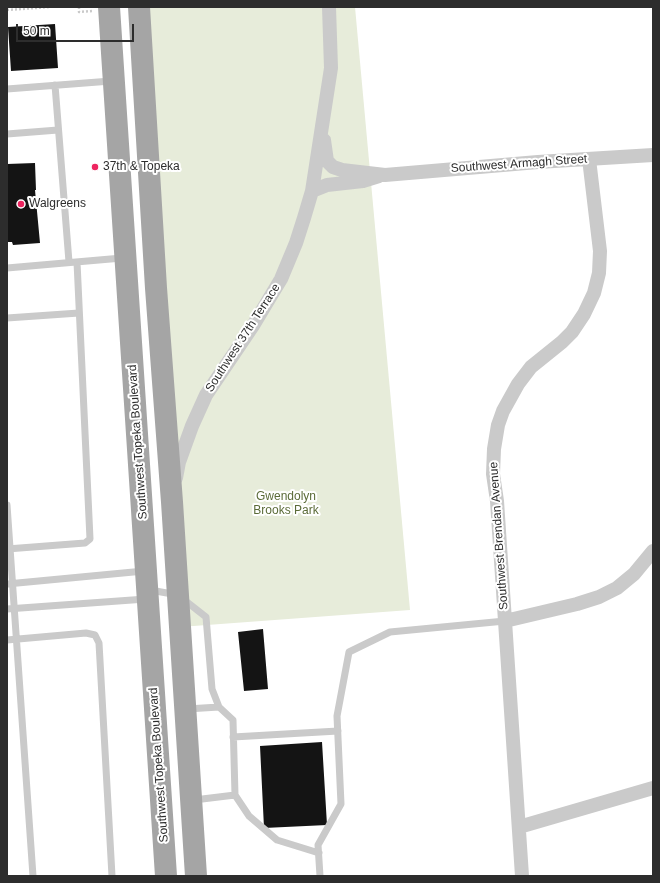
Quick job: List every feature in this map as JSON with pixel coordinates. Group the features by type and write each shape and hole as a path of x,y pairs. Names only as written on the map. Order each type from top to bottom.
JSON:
{"main road":[{"name":"Southwest Topeka Boulevard","path":"109,7 166,876"},
{"path":"139,7 156,288 172,502 196,876"}],"street":[{"name":"Southwest 37th Terrace","path":"172,502 179,462 192,426 206,395 254,324 281,279 296,243 312,191 331,68 329,7"},
{"name":"Southwest Armagh Street","path":"322,124 324,151 327,161 333,167 342,170 385,174 653,155"},
{"name":"Southwest Brendan Avenue","path":"522,876 497,501 493,474 494,449 498,425 503,410 518,384 531,367 572,332 584,314 594,294 599,273 600,251 589,159"},
{"name":"Southwest Armagh Street","path":"312,191 327,185 364,181 385,174"},
{"path":"505,621 577,604 599,597 617,588 634,574 653,551"},
{"path":"519,827 653,788"}],"lane":[{"path":"7,89 114,81"},
{"path":"55,85 69,262"},
{"path":"7,134 58,130"},
{"path":"7,268 125,258"},
{"path":"9,548 85,543 90,539 77,262"},
{"path":"7,318 79,314"},
{"path":"7,505 11,609 16,640 33,876"},
{"path":"10,584 147,587 178,595 206,617 212,689 218,708 233,720 236,795 249,816 277,840 319,853"},
{"path":"11,609 147,587"},
{"path":"320,876 318,845 341,804 337,716 349,652 390,632 505,621"},
{"path":"7,640 86,633 95,635 99,643 112,876"},
{"path":"185,709 218,708"},
{"path":"233,737 338,731"},
{"path":"191,800 236,795"}],"path":[{"path":"7,10 50,7"}],"green space":[{"name":"Gwendolyn Brooks Park","path":"139,7 355,7 410,610 180,627"}],"building":[{"path":"55,24 58,68 11,71 8,27"},
{"name":"Walgreens","path":"35,163 35,190 40,243 13,245 12,242 7,242 7,164"},
{"path":"263,629 268,689 244,691 238,632"},
{"path":"322,742 327,825 264,828 260,746"}],"place":[{"name":"37th & Topeka","path":"95,167"},
{"name":"Walgreens","path":"21,204"}]}
